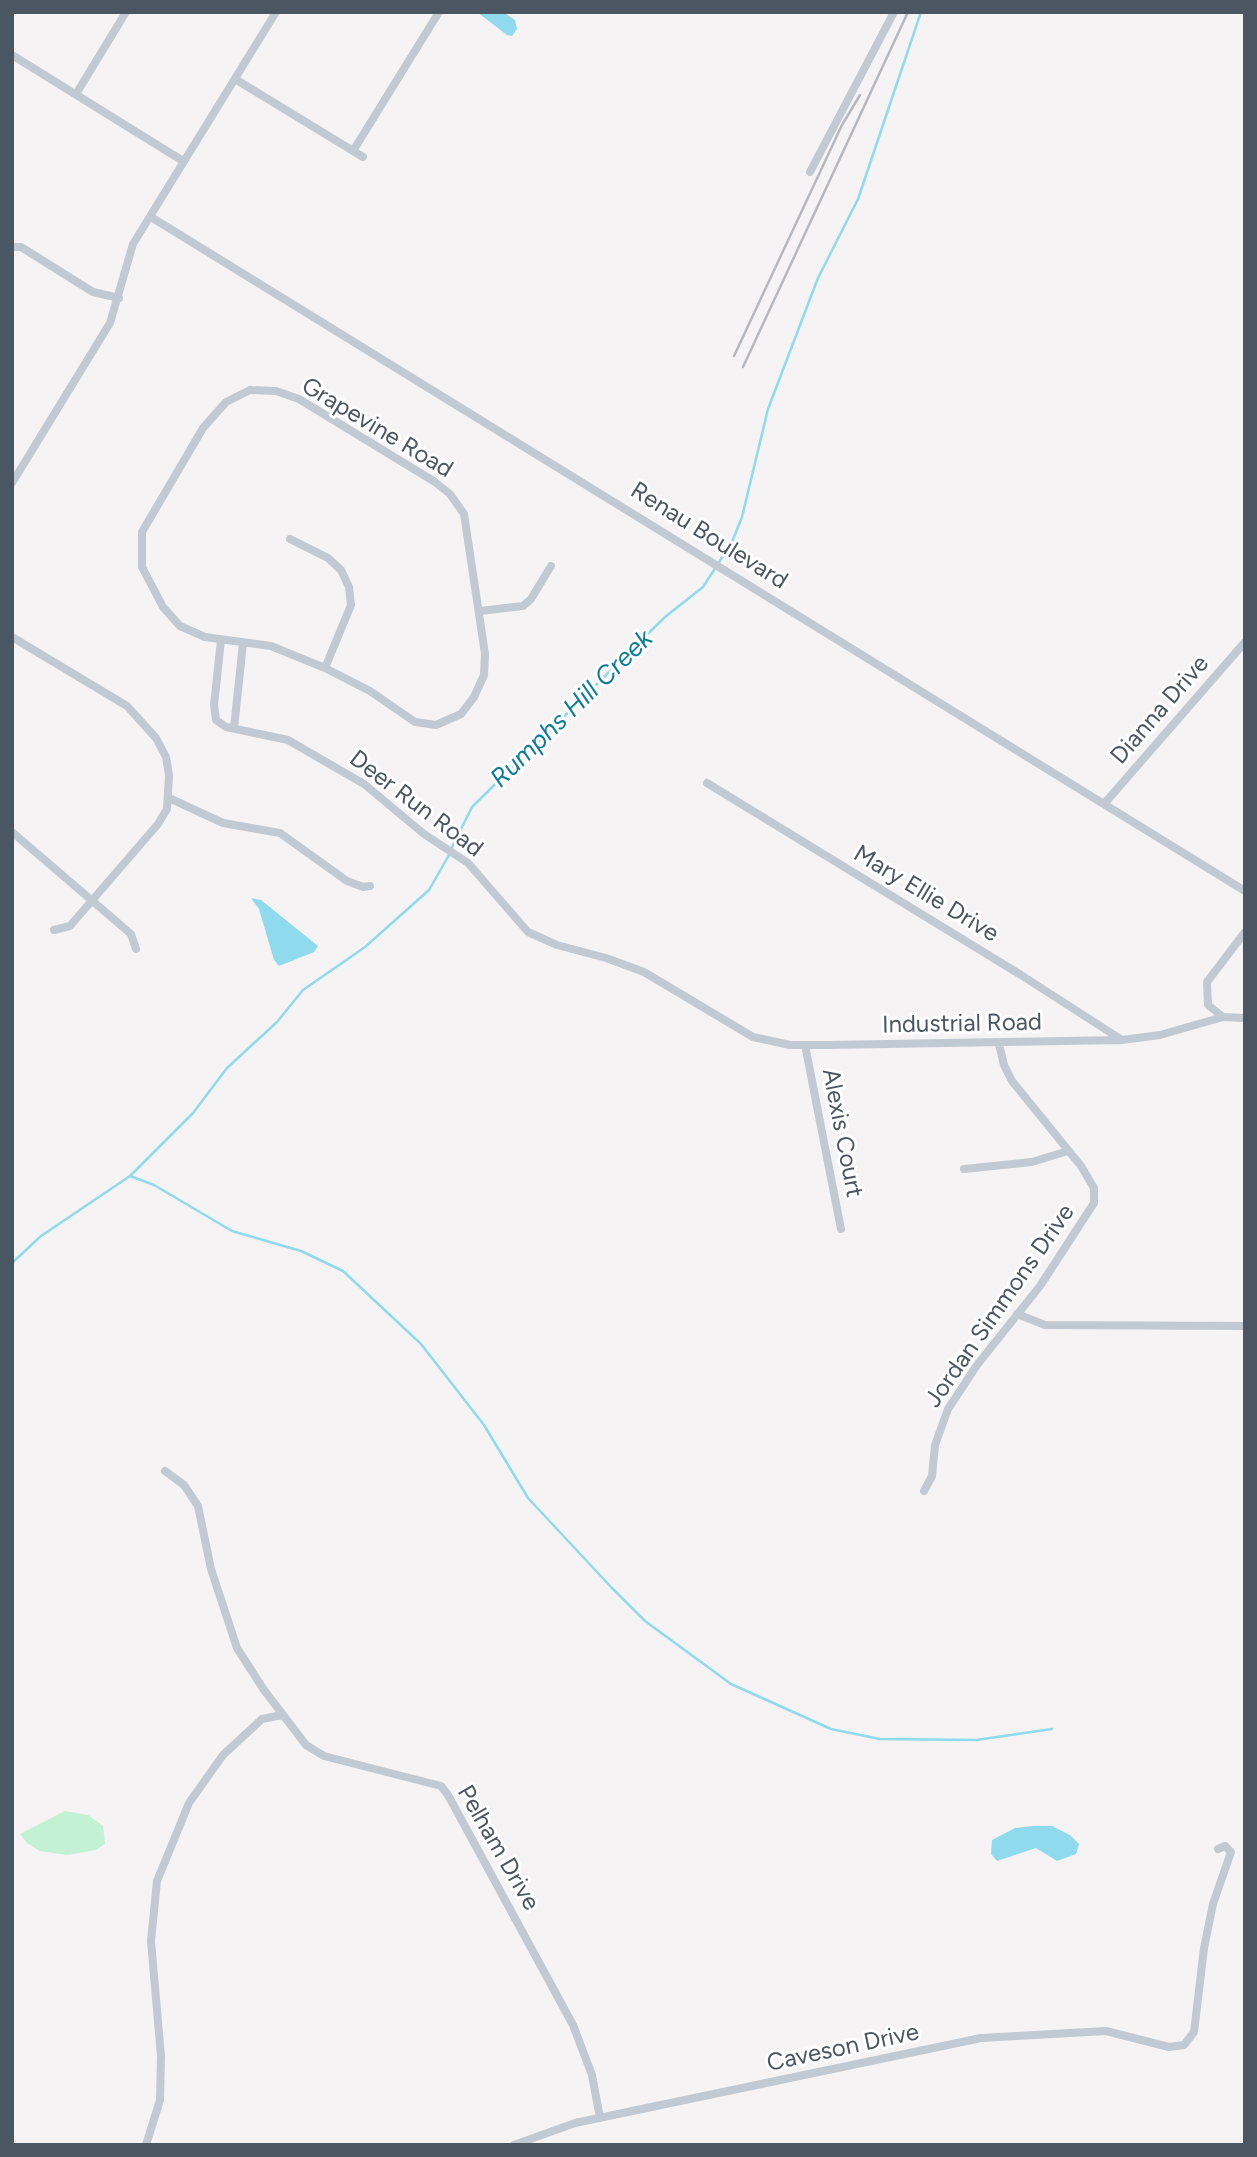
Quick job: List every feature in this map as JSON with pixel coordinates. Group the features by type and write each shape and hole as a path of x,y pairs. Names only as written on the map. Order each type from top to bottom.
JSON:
{"street":[{"path":"76,94 126,12"},
{"path":"12,483 110,323 119,298 129,251 276,12"},
{"path":"353,151 439,12"},
{"path":"810,172 894,12"},
{"path":"12,55 183,161"},
{"path":"235,79 363,157"},
{"name":"Renau Boulevard","path":"151,217 1245,891"},
{"path":"12,247 21,247 93,292 119,298"},
{"name":"Grapevine Road","path":"250,390 276,391 299,399 450,494 464,514 470,534 485,654 484,675 474,697 461,714 436,725 415,722 370,691 325,668 271,646 205,637 180,626 163,607 142,567 142,532 203,428 226,402 250,390"},
{"path":"290,539 328,558 341,570 349,587 351,605 325,668"},
{"path":"480,611 523,606 531,599 551,566"},
{"path":"12,637 110,695 141,719 166,757 169,799 167,809 158,824 70,926 54,930"},
{"path":"221,640 214,715 226,727 234,729 243,643"},
{"name":"Dianna Drive","path":"1104,804 1245,642"},
{"name":"Deer Run Road","path":"234,729 288,740 365,783 424,834 468,863 528,932 557,945 607,958 644,972 706,1010"},
{"name":"Mary Ellie Drive","path":"707,783 1122,1040"},
{"path":"169,799 223,823 280,833 347,881 370,886"},
{"path":"12,832 131,934 136,949"},
{"path":"1223,1017 1208,1005 1207,982 1245,932"},
{"name":"Industrial Road","path":"706,1010 753,1037 805,1045 1122,1040 1160,1035 1223,1017 1245,1018"},
{"name":"Jordan Simmons Drive","path":"924,1491 932,1476 935,1445 948,1409 977,1365 1040,1286 1094,1202 1091,1182 1012,1081 1004,1065 999,1044"},
{"name":"Alexis Court","path":"805,1045 841,1228"},
{"path":"964,1169 1032,1162 1068,1151"},
{"path":"1017,1314 1045,1325 1245,1326"},
{"name":"Pelham Drive","path":"165,1471 184,1485 198,1506 211,1569 237,1648 282,1715 306,1745 324,1756 441,1786 454,1805 573,2025 592,2075 600,2118"},
{"path":"146,2145 160,2100 161,2056 150,1941 157,1881 188,1803 223,1755 262,1720 282,1715"},
{"name":"Caveson Drive","path":"514,2145 557,2128 600,2118 981,2038 1106,2031 1169,2047 1184,2045 1194,2032 1203,1948 1213,1904 1231,1852 1225,1846 1218,1849"}],"green space":[{"path":"65,1811 88,1815 103,1826 105,1844 96,1850 67,1855 40,1851 27,1843 20,1834"}],"water":[{"path":"477,12 503,12 515,20 517,29 512,36 507,35"},
{"path":"251,898 261,900 318,946 314,952 279,966 274,960 259,909"},
{"path":"1052,1826 1070,1835 1079,1844 1076,1854 1057,1861 1036,1848 997,1861 991,1854 992,1840 1015,1828"}],"waterway":[{"name":"Rumphs Hill Creek","path":"451,849 472,807 665,617 703,587 732,542 742,517 768,409 818,278 858,199 921,12"},
{"name":"Rumphs Hill Creek","path":"12,1263 41,1236 130,1176 193,1113 227,1068 277,1022 303,990 365,947 429,890 449,855"},
{"path":"130,1176 154,1185 232,1231 301,1251 343,1271 421,1344 484,1425 528,1498 611,1587 645,1621 731,1684 831,1729 880,1739 976,1740 1052,1729"}],"railway":[{"path":"743,367 908,12"},
{"path":"734,356 842,125 860,95"}]}
